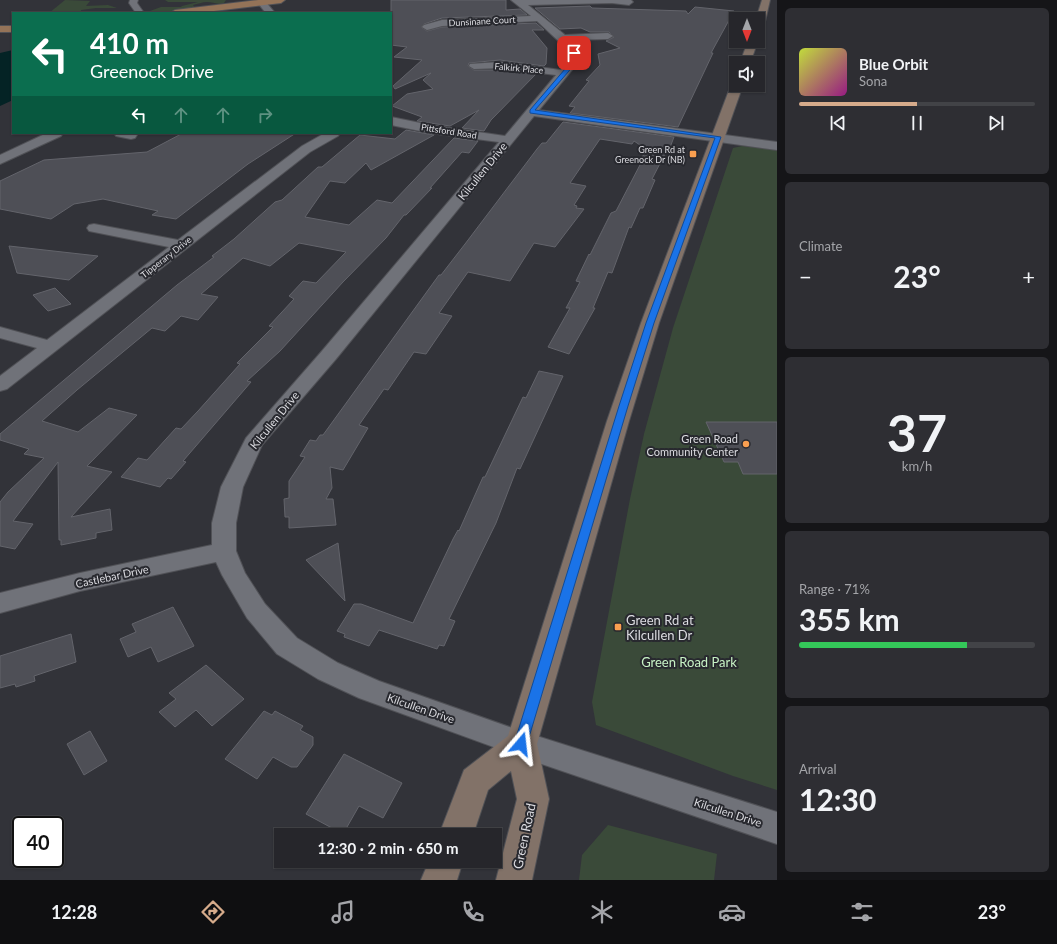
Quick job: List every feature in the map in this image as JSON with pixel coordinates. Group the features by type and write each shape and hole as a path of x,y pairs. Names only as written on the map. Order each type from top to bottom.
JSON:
{"main road":[{"path":"183,12 281,0"},
{"path":"0,29 12,29"}],"street":[{"path":"134,0 133,3 139,12"},
{"name":"Dunsinane Court","path":"427,27 526,5 612,0 629,2"},
{"path":"763,12 766,0"},
{"path":"261,2 271,12"},
{"name":"Kilcullen Drive","path":"526,5 568,44 574,53 572,63 253,444 238,471 232,487 224,523 224,551 234,576 256,611 287,646 328,671 369,690 521,744 777,828"},
{"path":"562,38 608,36"},
{"name":"Falkirk Place","path":"474,66 500,65 564,73"},
{"name":"Green Road","path":"514,880 533,799 521,744 650,323 734,92"},
{"path":"532,112 777,146"},
{"name":"Pittsford Road","path":"392,121 430,129 508,140"},
{"path":"0,160 55,134"},
{"name":"Tipperary Drive","path":"0,385 306,149 332,134"},
{"path":"94,228 181,245"},
{"path":"0,332 50,346"},
{"name":"Castlebar Drive","path":"0,603 80,582 224,551"},
{"path":"458,828 475,781 521,744"},
{"path":"439,880 443,868"}],"green space":[{"path":"65,0 90,1 86,6 108,5 117,8 96,8 81,10 81,12 50,12"},
{"path":"165,0 226,0 222,4 205,2 193,5 195,8 193,9 164,12 150,11 161,7 181,7 198,2 168,2"},
{"name":"Green Road Park","path":"742,146 777,150 777,790 733,776 596,725 592,702 630,499 644,434 673,328 733,148"},
{"path":"608,825 717,854 714,880 579,880 582,855"}],"shaded area":[{"path":"12,50 12,100 0,106 0,53"}],"building":[{"path":"391,0 506,0 506,10 520,9 527,15 442,18 424,24 421,27 427,31 442,27 536,23 544,30 532,30 547,48 546,64 544,66 500,60 469,63 468,66 474,70 500,70 536,74 491,120 484,131 462,128 479,110 450,126 417,121 422,117 392,106 407,94 433,89 423,80 431,73 395,89 393,86 422,60 394,57 407,47 392,45"},
{"path":"590,6 592,8 686,11 688,14 695,7 734,11 729,12 729,20 711,53 713,53 678,127 570,113 575,107 569,106 589,81 586,80 600,65 598,54 620,48 606,41 614,37 609,32 590,32 581,28 560,29 535,8"},
{"path":"563,122 674,137 669,150 667,150 652,179 655,180 643,208 640,208 631,228 629,227 612,273 608,272 593,308 595,308 569,354 548,347 570,308 566,308 580,282 576,281 589,254 590,255 611,213 616,211 648,147 640,145 634,141 632,144 600,139 570,183 586,186 574,205 577,206 576,208 584,209 555,247 534,243 510,281 468,272 439,313 452,316 426,354 414,352 388,390 384,389 359,425 368,428 343,470 330,467 332,488 326,499 333,499 336,525 289,528 289,517 285,517 284,499 289,498 289,481 305,457 300,456 310,440 316,441 320,435 323,435 439,275 441,275 537,149 542,143 546,143"},
{"path":"406,130 434,135 371,170 366,163 345,183 330,181 305,217 349,225 377,200 392,203 454,138 478,141 469,153 462,152 430,188 432,188 406,215 404,215 386,238 343,282 280,351 247,381 251,382 183,461 186,462 171,479 168,478 160,487 121,477 138,458 147,460 176,428 181,429 198,411 240,364 237,363 273,327 269,326 294,299 289,296 303,281 316,283 346,252 299,243 270,266 243,258 201,294 218,297 198,320 181,316 165,331 152,328 77,390 42,421 78,432 109,408 137,415 87,466 112,472 71,517 110,509 112,530 96,533 96,538 61,545 61,540 59,540 58,462 13,521 33,524 15,549 0,546 0,502 8,492 44,458 24,454 29,449 0,440 0,434 177,285 214,257 212,256 234,239 275,202 282,200 318,167 322,167 360,135 395,139"},
{"path":"181,134 294,134 248,164 176,219 152,215 158,211 103,199 74,204 51,219 0,209 0,181 44,160 147,152"},
{"path":"9,246 98,256 69,280 17,273"},
{"path":"55,288 71,304 48,311 33,295"},
{"path":"539,371 563,376 520,469 517,468 496,523 449,619 455,621 444,646 439,645 437,649 379,630 369,646 344,637 345,634 337,631 354,604 361,604 413,623 523,397 526,398"},
{"name":"Green Road Community Center","path":"706,422 777,422 777,474 743,474 738,462 724,462"},
{"path":"338,543 345,601 306,560"},
{"path":"173,607 194,646 158,662 151,647 128,657 120,639 136,632 132,624"},
{"path":"71,634 76,662 34,676 35,681 16,687 15,684 0,688 0,656"},
{"path":"206,665 244,699 212,726 196,710 175,727 159,712 176,699 169,693"},
{"path":"264,711 272,715 275,711 303,726 300,730 313,737 313,745 297,767 291,767 273,757 257,779 225,759"},
{"path":"90,731 107,761 84,775 67,744"},
{"path":"344,754 402,783 383,818 359,806 346,828 332,828 306,814"}],"place":[{"name":"Green Rd at Greenock Dr (NB)","path":"693,154"},
{"name":"Green Road Community Center","path":"746,444"},
{"name":"Green Rd at Kilcullen Dr","path":"618,627"}],"route":[{"path":"521,744 623,406 650,323 718,137 532,112 572,63 574,53"}]}
